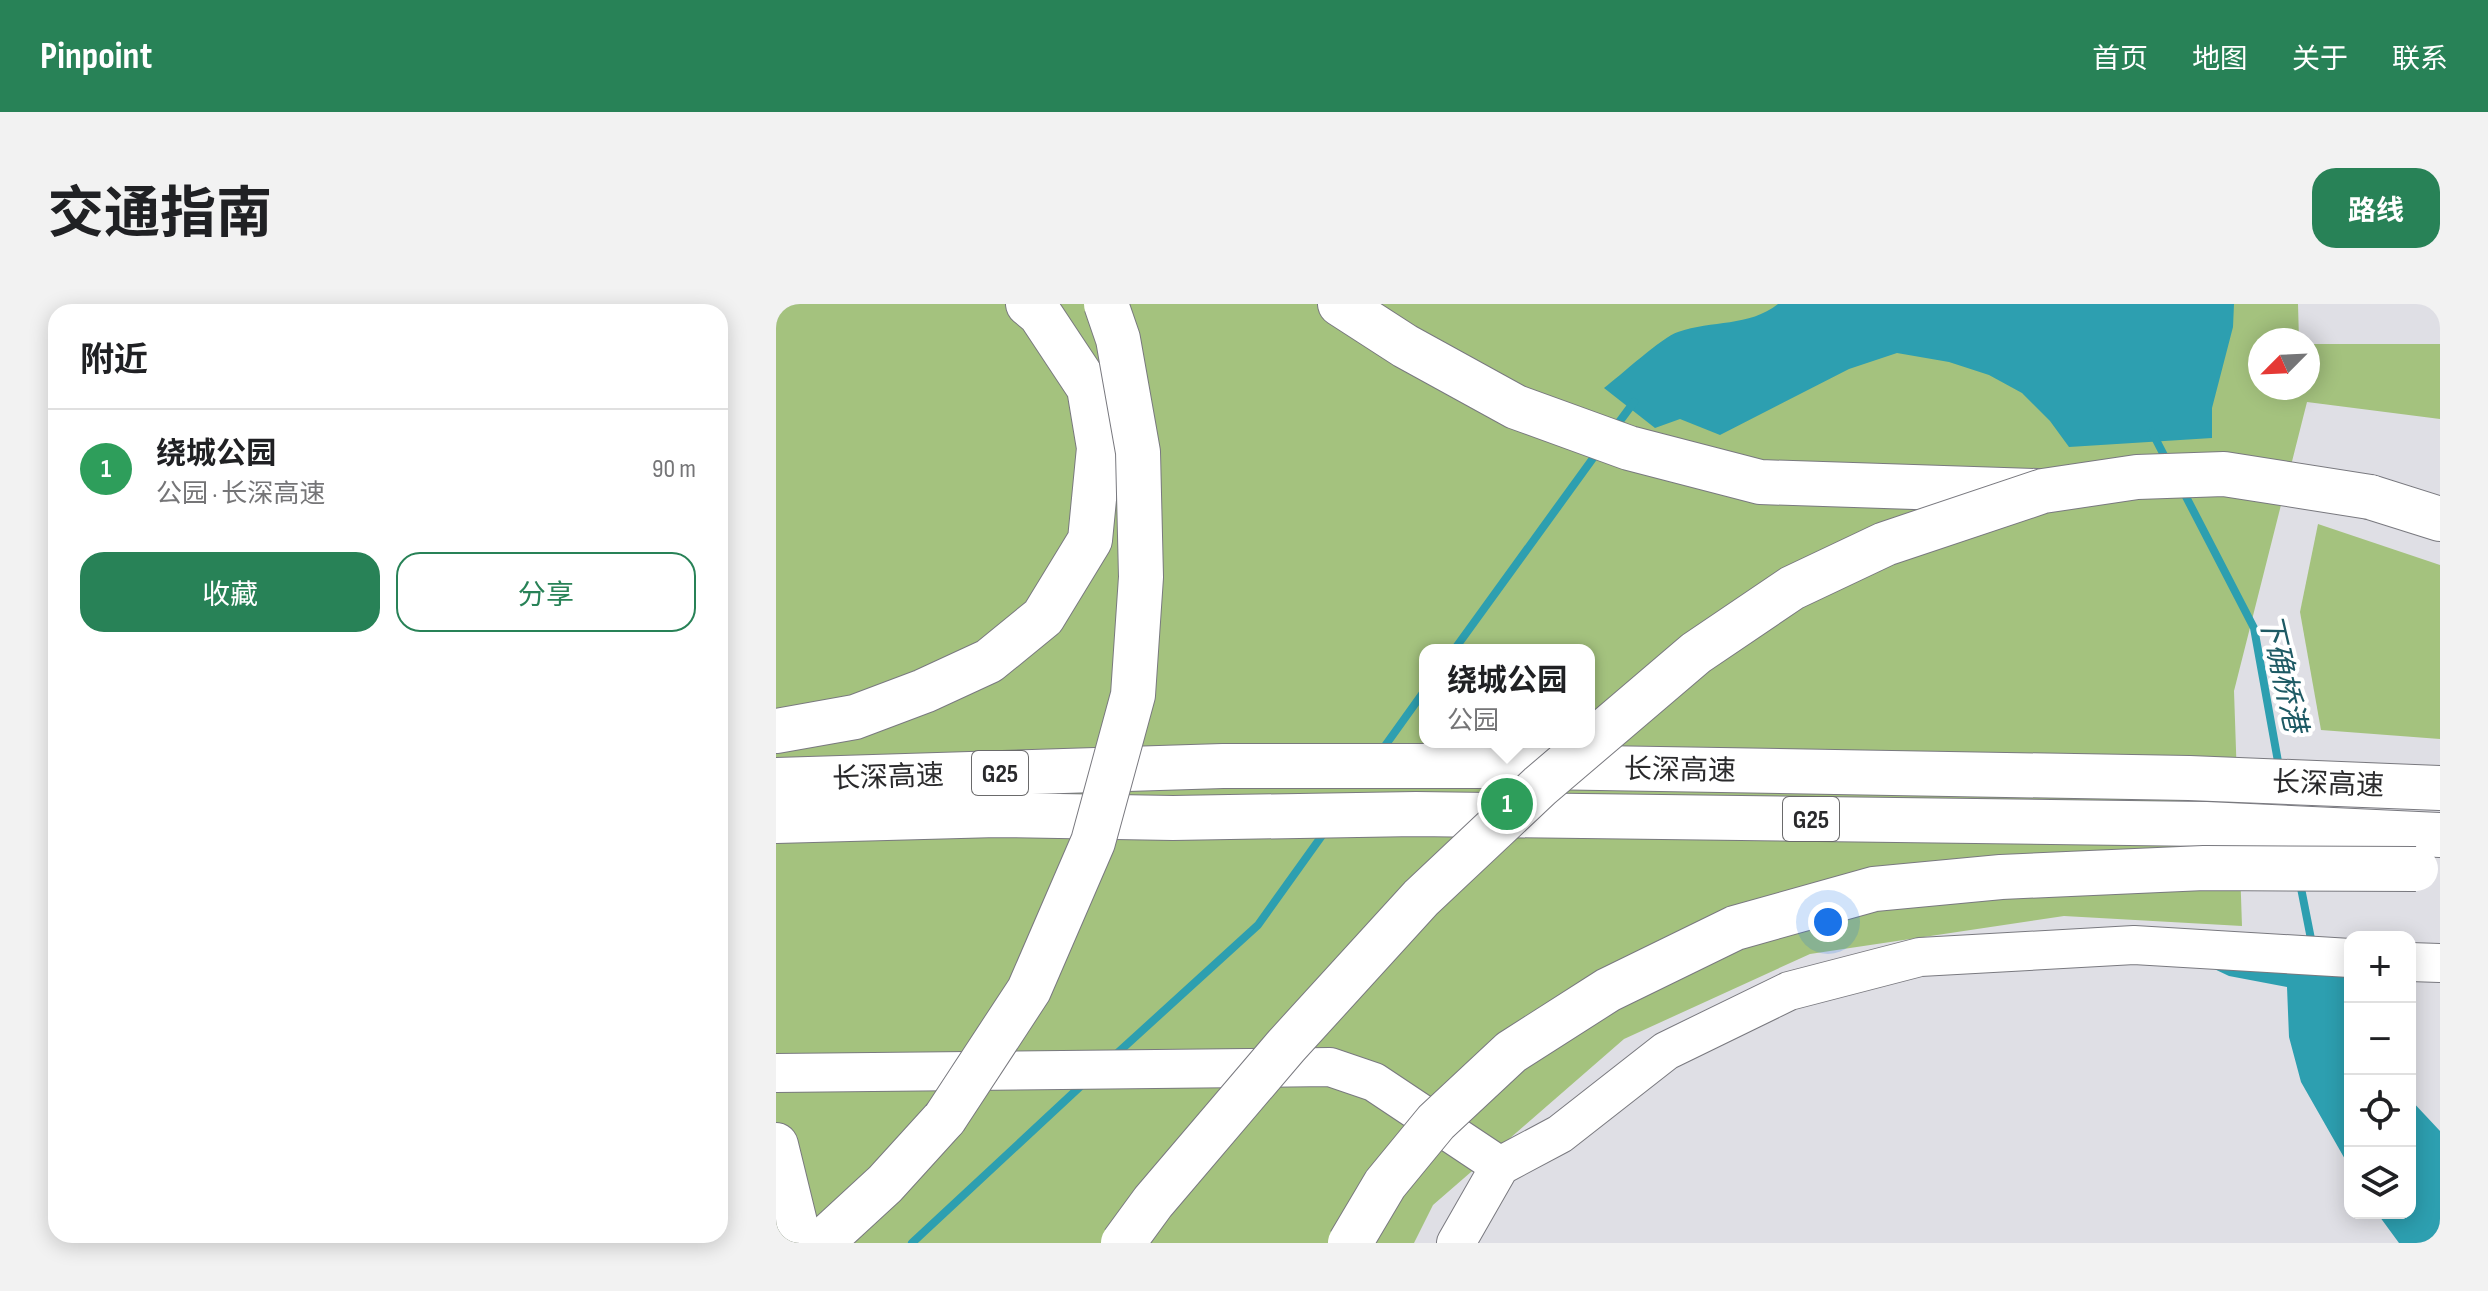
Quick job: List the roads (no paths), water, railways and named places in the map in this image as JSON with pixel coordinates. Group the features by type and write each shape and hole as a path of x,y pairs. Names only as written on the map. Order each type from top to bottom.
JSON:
{"highway":[{"path":"776,731 855,717 924,691 989,661 1043,617 1090,540 1099,448 1089,388 1040,314 1028,304"},
{"path":"821,1243 885,1184 945,1118 1029,990 1093,842 1133,695 1141,577 1138,452 1118,339 1106,304"},
{"path":"1340,304 1405,346 1516,407 1629,448 1760,482 2043,491"},
{"path":"1595,739 1696,653 1792,588 1885,544 2043,491 2137,477 2224,474 2370,497 2440,519"},
{"path":"1123,1243 1153,1202 1286,1046 1421,898 1585,748"},
{"name":"长深高速","path":"776,780 1223,766 1476,766 2189,778 2422,787"},
{"name":"长深高速","path":"776,821 997,815 1173,818 1416,814 2206,824 2428,851"},
{"path":"776,844 997,815"},
{"path":"1350,1243 1385,1184 1436,1122 1511,1052 1608,990 1735,928 1874,889 2001,877 2204,868 2428,851"},
{"path":"776,1145 800,1243"}],"street":[{"path":"1456,1243 1500,1166 1560,1134 1666,1051 1789,991 1920,957 2134,945 2344,958"},
{"path":"2416,962 2440,963"},
{"path":"776,1073 1330,1067 1374,1082 1500,1166"}],"water":[{"path":"1778,304 2234,304 2233,327 2212,408 2212,438 2069,447 2050,421 2022,393 1989,375 1949,362 1897,353 1849,369 1720,435 1680,419 1655,428 1604,388 1671,335 1691,328 1743,320"},
{"path":"2210,967 2344,974 2344,1157 2301,1082 2289,1037 2287,987 2229,976"},
{"path":"2416,1105 2440,1131 2440,1243 2399,1243 2381,1219 2416,1219"}],"waterway":[{"path":"1614,429 1634,402"},
{"name":"下确桥港","path":"2152,432 2168,463"},
{"path":"1458,644 1599,450"},
{"name":"下确桥港","path":"2182,489 2254,628 2279,767"},
{"path":"1382,750 1419,698"},
{"path":"1112,1058 1258,925 1326,830"},
{"name":"下确桥港","path":"2300,883 2312,944"},
{"path":"912,1243 1084,1083"}],"place":[{"name":"绕城公园","path":"1507,804"}]}
